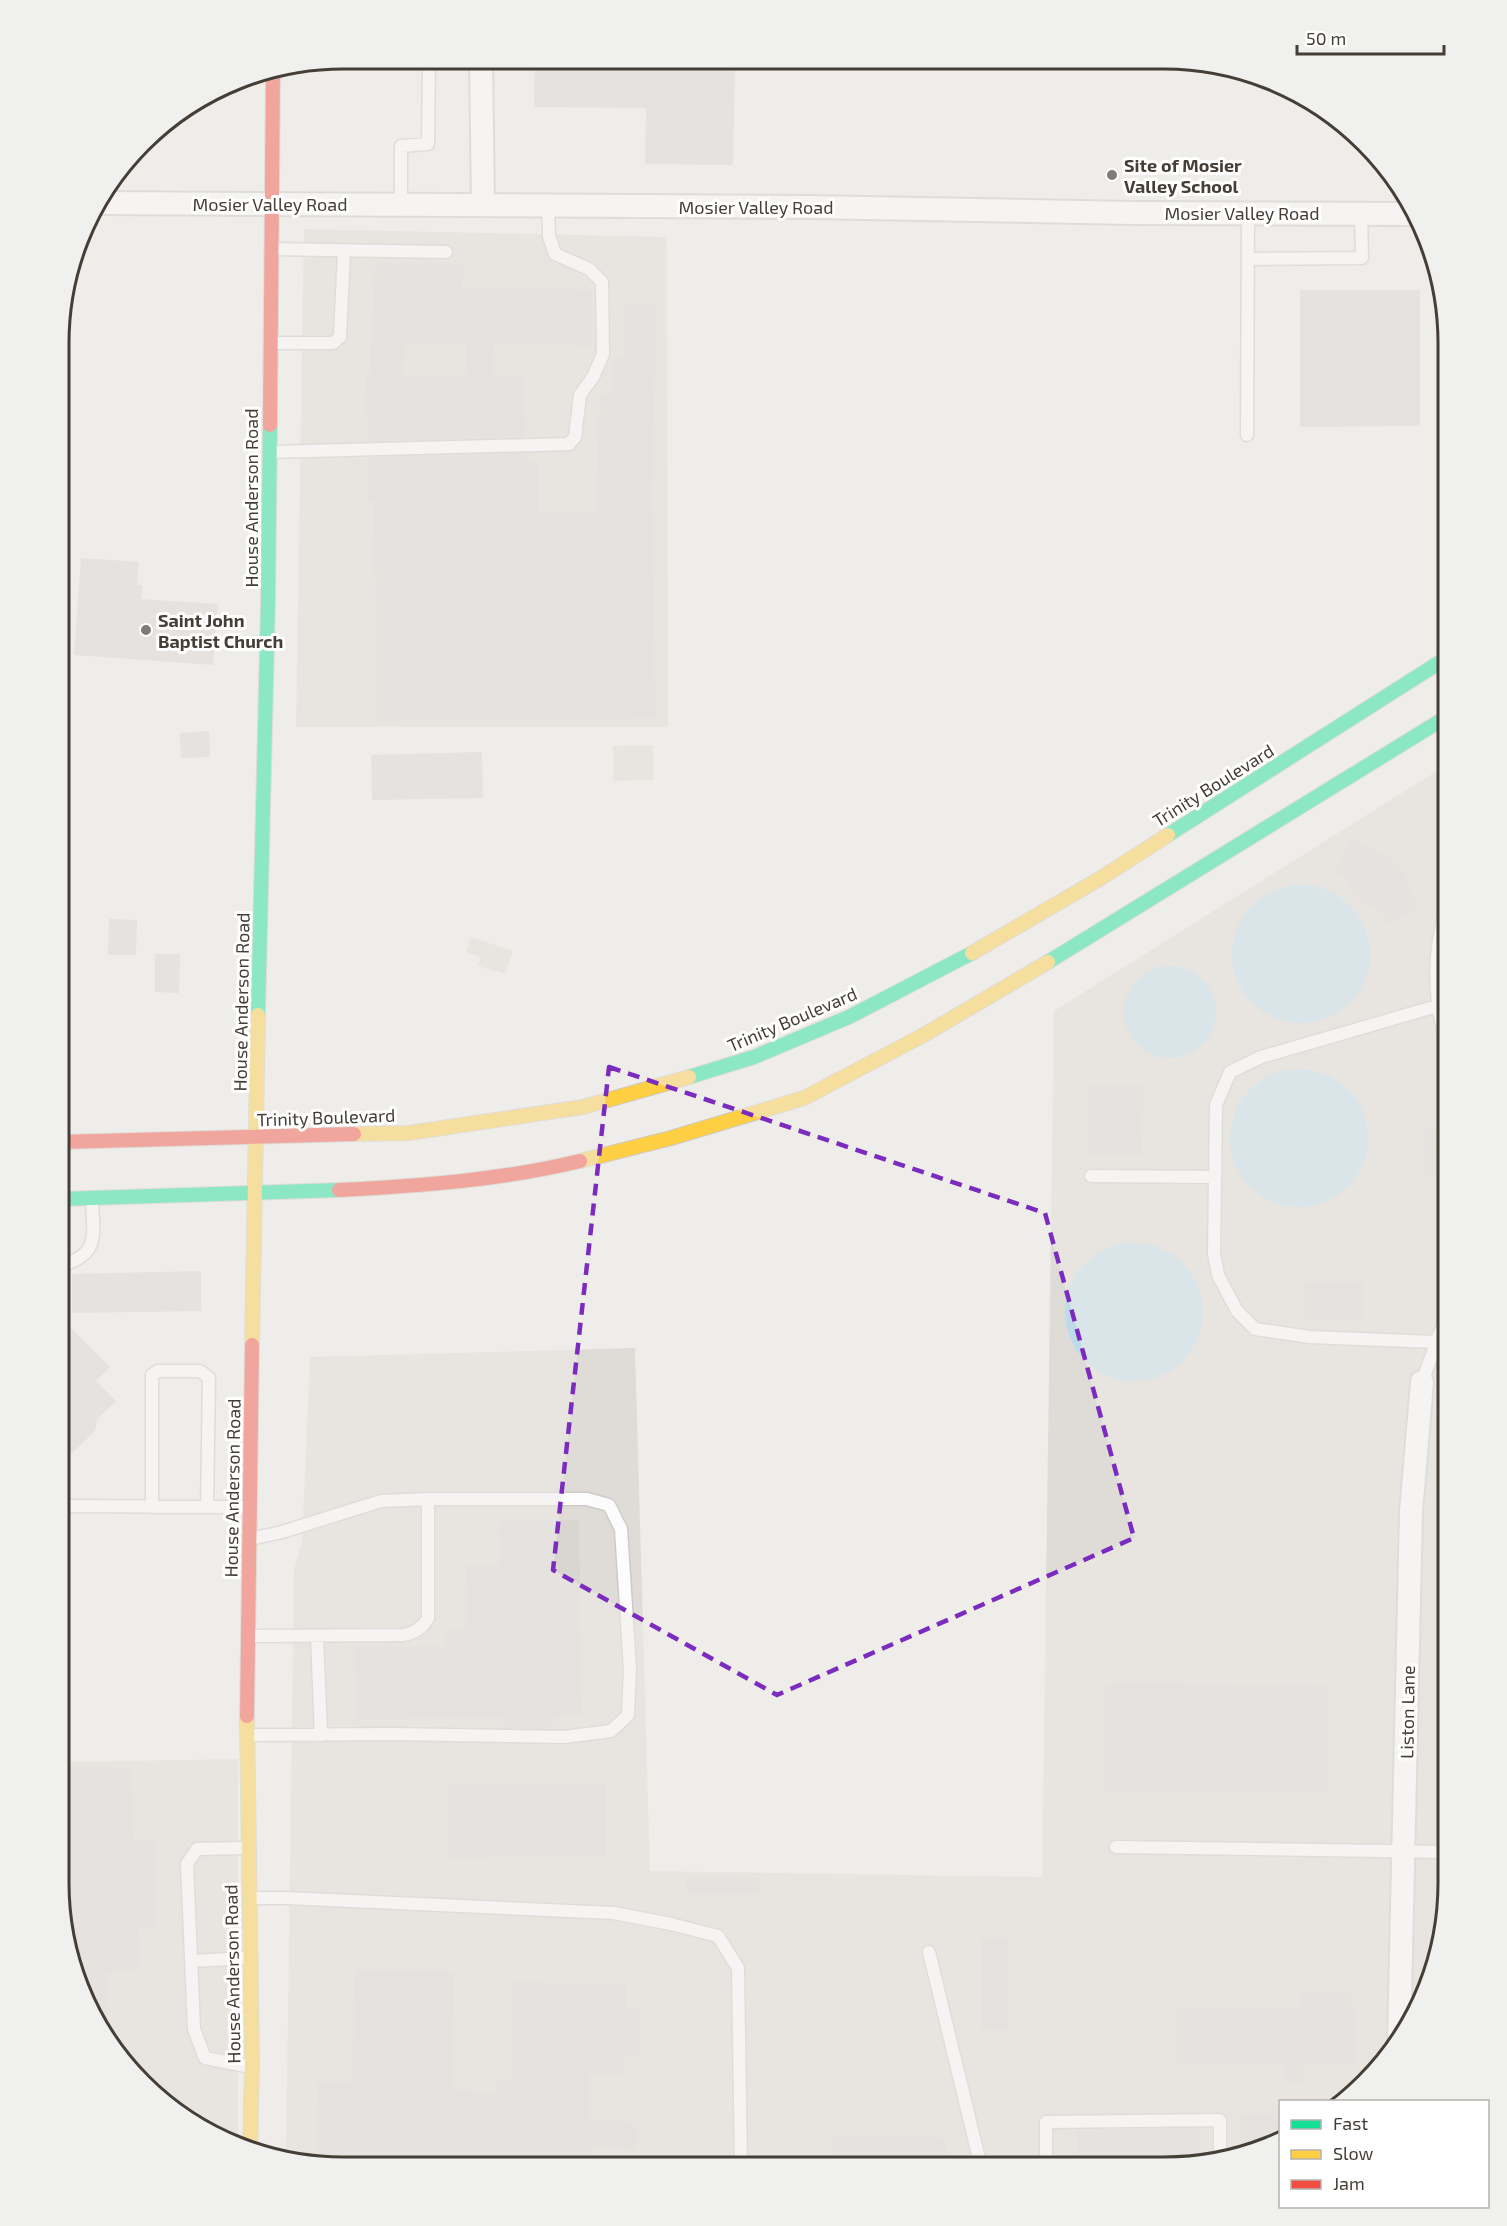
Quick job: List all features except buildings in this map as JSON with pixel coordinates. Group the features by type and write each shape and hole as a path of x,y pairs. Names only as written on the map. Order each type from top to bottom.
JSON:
{"main road":[{"name":"House Anderson Road","path":"250,2140 252,2067 246,1735 254,1194 268,603 273,78"},
{"name":"Trinity Boulevard","path":"69,1142 409,1133 583,1107 754,1057 849,1017 963,958 1101,878 1438,664"},
{"path":"69,1199 407,1187 550,1168 671,1138 804,1098 922,1036 1063,953 1438,722"}],"street":[{"path":"481,69 483,205"},
{"name":"Mosier Valley Road","path":"108,203 1406,214"},
{"name":"Liston Lane","path":"1400,2022 1411,1512 1422,1382"}],"lane":[{"path":"401,204 400,146 428,144 429,69"},
{"path":"269,452 569,444 575,437 580,395 593,377 603,354 602,282 589,269 555,254 549,236 548,205"},
{"path":"1247,435 1248,213"},
{"path":"1248,259 1362,258 1361,214"},
{"path":"271,249 446,252"},
{"path":"270,343 333,343 340,337 344,250"},
{"path":"1438,990 1438,1010"},
{"path":"1435,1342 1310,1337 1255,1329 1237,1311 1218,1275 1214,1252 1216,1105 1230,1072 1261,1057 1437,1006"},
{"path":"1091,1176 1215,1177"},
{"path":"69,1263 87,1253 94,1242 92,1199"},
{"path":"1422,1382 1438,1335"},
{"path":"152,1507 152,1375 158,1371 200,1371 209,1378 207,1507"},
{"path":"248,1636 402,1635 423,1627 428,1618 428,1499"},
{"path":"246,1735 564,1737 611,1731 628,1714 630,1669 621,1529 609,1505 587,1499 381,1501 282,1532 249,1539"},
{"path":"69,1506 249,1508"},
{"path":"317,1636 321,1735"},
{"path":"1116,1847 1438,1852"},
{"path":"247,1848 197,1849 187,1864 194,2029 205,2058 252,2067"},
{"path":"248,1898 614,1913 718,1936 738,1968 741,2157"},
{"path":"929,1952 979,2157"},
{"path":"191,1961 249,1958"},
{"path":"1046,2157 1046,2122 1220,2120 1220,2152"}],"highlighted area":[{"path":"609,1067 1045,1213 1134,1538 777,1695 553,1570"}],"shaded area":[{"path":"304,229 667,237 668,727 296,727"},
{"path":"653,745 653,780 613,781 613,746"},
{"path":"1438,770 1438,1883 1436,1919 1429,1954 1410,2004 1392,2035 1358,2077 1331,2100 1279,2100 1279,2132 1235,2148 1200,2155 1164,2157 343,2157 286,2151 294,1570 302,1542 310,1357 635,1348 650,1871 1042,1877 1054,1011"},
{"path":"471,937 513,951 505,974 478,966 481,957 466,952"},
{"path":"238,1759 238,2136 191,2111 149,2077 115,2035 97,2004 78,1954 71,1919 69,1762"}],"water":[{"path":"1301,885 1327,890 1350,905 1365,928 1370,954 1365,980 1350,1003 1327,1018 1301,1023 1275,1018 1252,1003 1237,980 1232,954 1237,928 1252,905 1275,890"},
{"path":"1170,966 1188,970 1202,980 1212,994 1216,1012 1212,1030 1202,1044 1188,1054 1170,1058 1152,1054 1138,1044 1128,1030 1124,1012 1128,994 1138,980 1152,970"},
{"path":"1299,1069 1325,1074 1348,1089 1363,1112 1368,1138 1363,1164 1348,1187 1325,1202 1299,1207 1273,1202 1250,1187 1235,1164 1230,1138 1235,1112 1250,1089 1273,1074"},
{"path":"1134,1243 1160,1248 1183,1263 1198,1286 1203,1312 1198,1338 1183,1361 1160,1376 1134,1381 1108,1376 1085,1361 1070,1338 1065,1312 1070,1286 1085,1263 1108,1248"}],"traffic: fast":[{"path":"258,1015 270,425"},
{"path":"1168,835 1438,663"},
{"path":"1048,962 1438,722"},
{"path":"689,1077 754,1057 849,1017 972,953"},
{"path":"69,1199 339,1190"}],"traffic: slow":[{"path":"972,953 1101,878 1168,835"},
{"path":"580,1161 671,1138 804,1098 922,1036 1048,962"},
{"path":"252,1345 258,1015"},
{"path":"354,1134 409,1133 583,1107 689,1077"},
{"path":"247,1716 252,2065 250,2140"}],"traffic: jam":[{"path":"270,425 273,78"},
{"path":"69,1142 354,1134"},
{"path":"339,1190 460,1181 521,1173 580,1161"},
{"path":"247,1716 252,1345"}],"place":[{"name":"Site of Mosier Valley School","path":"1112,175"},
{"name":"Saint John Baptist Church","path":"146,630"}]}
